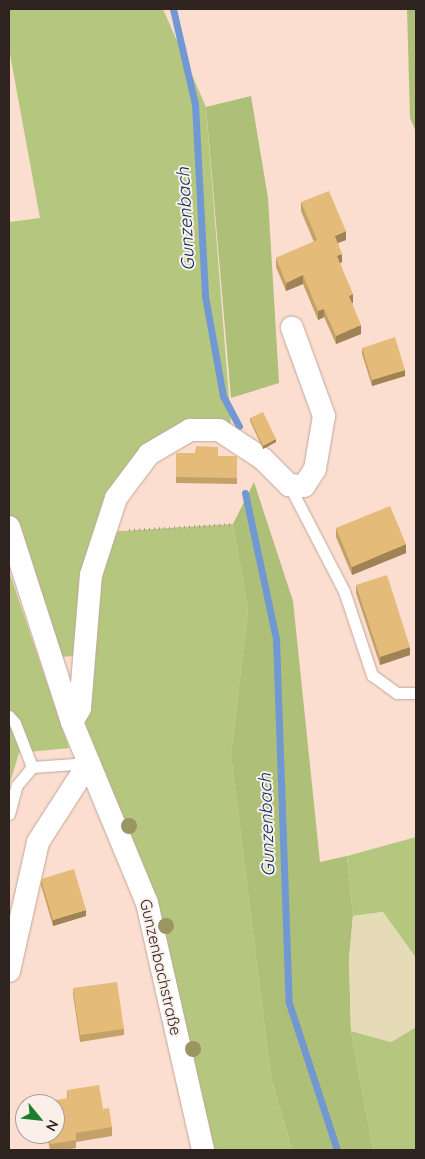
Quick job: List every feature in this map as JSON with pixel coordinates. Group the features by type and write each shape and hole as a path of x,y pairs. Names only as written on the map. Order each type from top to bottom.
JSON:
{"street":[{"path":"72,722 80,708 91,575 116,498 149,454 190,430 219,430 262,459 289,485 304,486 315,469 324,416 292,328"},
{"name":"Gunzenbachstraße","path":"9,527 72,722 148,903 203,1150"},
{"path":"9,971 38,842 89,762"}],"lane":[{"path":"289,485 344,590 372,675 396,693 416,694"},
{"path":"9,716 15,723 32,767"},
{"path":"9,814 17,785 32,767 89,762"}],"path":[{"path":"105,532 233,524"}],"green space":[{"path":"9,9 163,9 206,107 231,423 190,430 149,454 106,532 233,524 248,610 231,755 271,1078 292,1150 203,1150 147,903 72,722 84,656 50,657 9,527 9,222 40,218 9,49"},
{"path":"407,9 416,9 416,132 410,118"},
{"path":"251,96 268,198 279,383 231,398 206,107"},
{"path":"254,482 293,601 320,862 347,856 353,916 349,959 351,1031 373,1150 292,1150 271,1078 231,755 248,610 233,524"},
{"path":"9,571 69,748 19,753 9,786"},
{"path":"416,837 416,958 383,912 353,916 347,856"},
{"path":"416,1027 416,1150 373,1150 351,1031 391,1042"}],"sand":[{"path":"383,912 416,958 416,1027 391,1042 351,1031 349,959 353,916"}],"building":[{"path":"329,191 346,231 335,236 342,254 337,256 353,294 349,296 361,325 336,336 324,309 318,311 303,275 286,283 276,258 317,240 301,202"},
{"path":"395,337 405,370 372,380 362,348"},
{"path":"263,412 276,439 263,446 250,418"},
{"path":"196,446 218,447 218,456 237,456 237,478 176,477 176,453 195,453"},
{"path":"390,506 406,544 352,567 336,528"},
{"path":"387,575 410,647 380,657 356,585"},
{"path":"74,869 86,910 53,920 41,879"},
{"path":"117,982 124,1029 80,1035 73,988"},
{"path":"99,1085 103,1109 109,1108 112,1127 76,1133 76,1140 65,1142 65,1099 68,1098 67,1090"}],"waterway":[{"name":"Gunzenbach","path":"173,9 195,104 205,296 223,396 239,426"},
{"name":"Gunzenbach","path":"245,493 276,639 289,1003 337,1150"}]}
